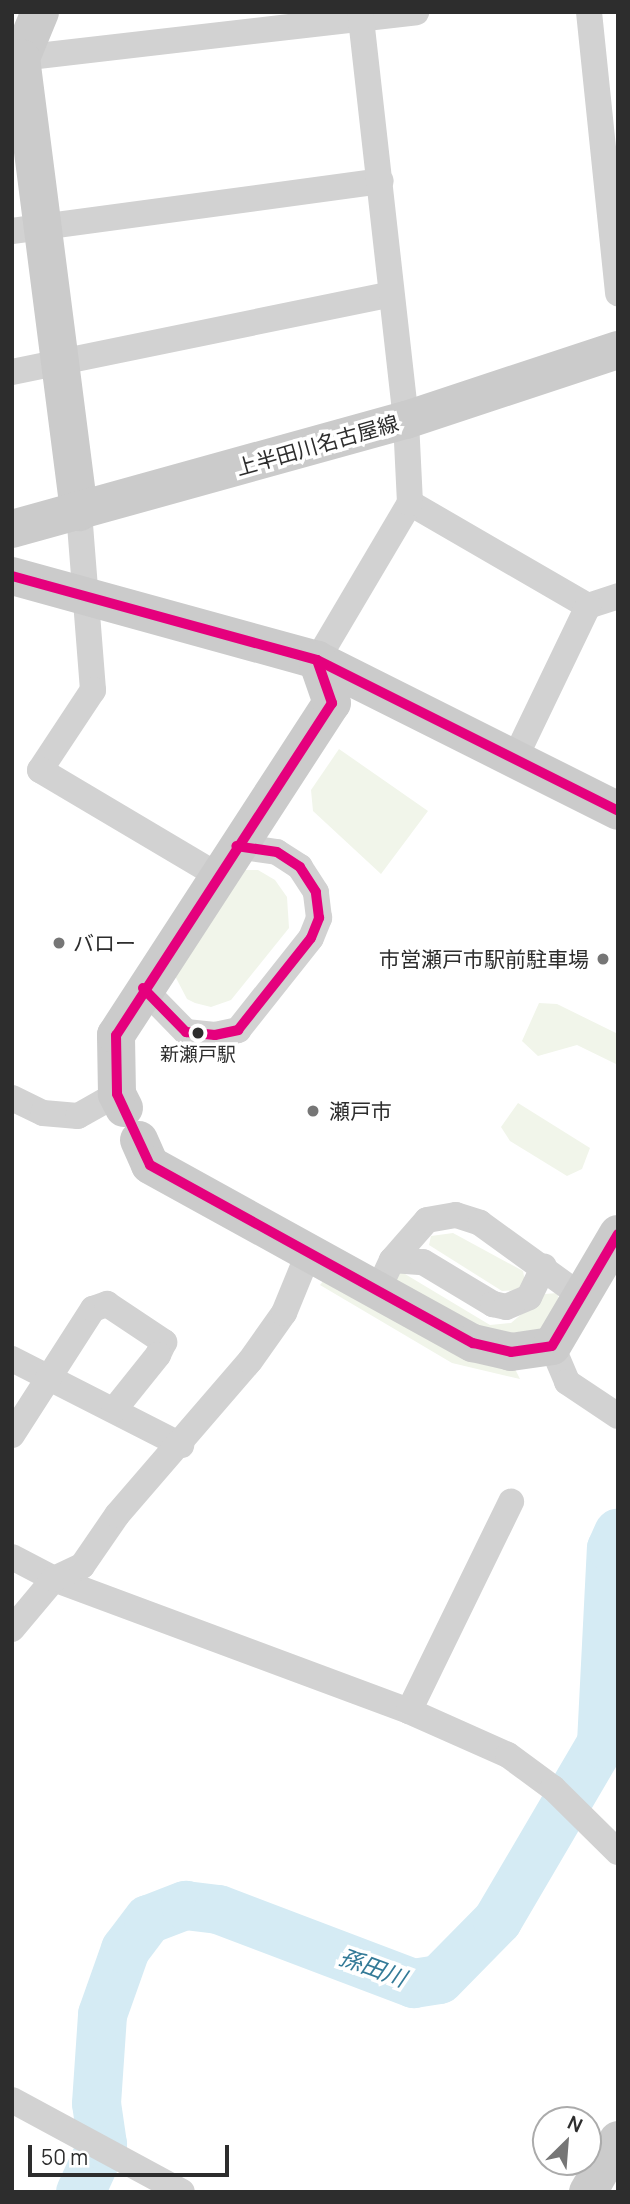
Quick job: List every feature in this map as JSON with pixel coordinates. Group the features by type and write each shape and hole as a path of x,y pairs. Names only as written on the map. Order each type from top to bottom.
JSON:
{"street":[{"path":"40,12 16,59 36,203 29,230 58,363 79,512 93,690 40,770 226,860 277,852 300,867 316,892 319,918 311,938 238,1030 215,1035 187,1032 144,988"},
{"path":"16,59 360,16 416,12"},
{"path":"589,12 611,154 618,294"},
{"path":"360,16 382,181 391,294 406,420 410,503 317,660 332,703 226,860 116,1035 126,1114 150,1165 309,1252 385,1275 473,1343 511,1352 552,1346"},
{"path":"29,230 382,181"},
{"path":"12,372 391,294"},
{"name":"上半田川名古屋線","path":"12,529 406,420 618,350"},
{"path":"410,503 588,606"},
{"path":"12,576 317,660 618,811"},
{"path":"515,758 588,606 618,596"},
{"path":"12,1098 43,1113 78,1116 126,1114"},
{"path":"385,1275 427,1220 456,1216 480,1223 544,1266 581,1296"},
{"path":"552,1346 618,1234"},
{"path":"12,1629 54,1579 82,1566 117,1516 181,1445 275,1328 309,1252"},
{"path":"385,1275 423,1262 493,1304 506,1307 530,1297 544,1266"},
{"path":"12,1435 52,1378 93,1309 107,1304 164,1342 158,1355 114,1410"},
{"path":"552,1346 567,1382 618,1416"},
{"path":"12,1359 181,1445"},
{"path":"410,1712 511,1502"},
{"path":"12,1557 54,1579 410,1712 508,1755 553,1788 618,1852"},
{"path":"12,2100 182,2192"},
{"path":"589,2192 618,2140"}],"shaded area":[{"path":"339,749 428,811 381,874 313,811 311,790"},
{"path":"242,870 258,870 275,880 287,897 289,928 231,1000 211,1007 195,1003 187,999 175,976"},
{"path":"539,1003 557,1004 618,1034 618,1065 577,1045 538,1056 522,1041"},
{"path":"518,1103 590,1148 582,1169 567,1176 510,1141 501,1127"},
{"path":"453,1233 523,1271 525,1282 520,1290 502,1291 429,1245 431,1236"},
{"path":"400,1271 490,1325 511,1323 545,1294 557,1293 561,1304 555,1320 521,1342 486,1338 396,1284 395,1272"},
{"path":"328,1275 511,1361 520,1379 452,1363 320,1285"}],"waterway":[{"name":"孫田川","path":"80,2192 102,2144 96,2103 102,2014 125,1949 148,1919 185,1905 218,1909 413,1983 439,1979 497,1920 601,1743 611,1548 618,1532"}],"transit line":[{"path":"12,576 317,660 618,811"},
{"path":"317,660 332,703 116,1035 117,1094 150,1165 473,1343 511,1352 552,1346 618,1234"},
{"path":"143,988 186,1032 215,1035 238,1030 311,938 319,918 316,892 300,867 277,852 236,846"}],"place":[{"name":"バロー","path":"59,943"},
{"name":"市営瀬戸市駅前駐車場","path":"603,959"},
{"name":"新瀬戸駅","path":"198,1033"},
{"name":"瀬戸市","path":"313,1111"}]}
